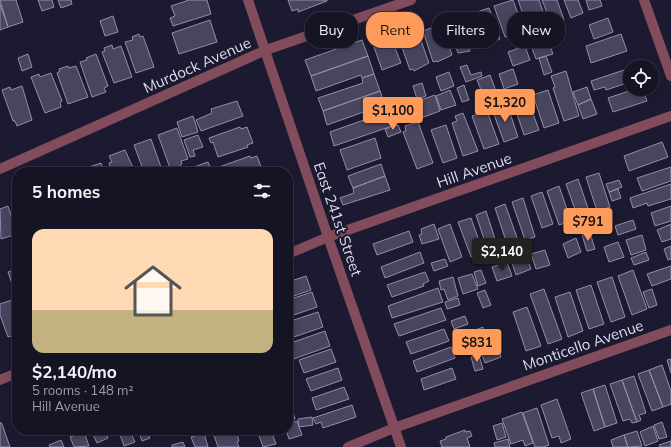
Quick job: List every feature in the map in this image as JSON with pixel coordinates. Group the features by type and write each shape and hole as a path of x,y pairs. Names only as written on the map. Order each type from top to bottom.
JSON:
{"street":[{"name":"East 241st Street","path":"248,0 401,447"},
{"name":"Murdock Avenue","path":"0,169 266,50 411,0"},
{"path":"644,0 671,76"},
{"name":"Hill Avenue","path":"293,252 328,237 671,116"},
{"name":"Monticello Avenue","path":"348,447 394,428 671,330"},
{"path":"0,380 12,375"}],"building":[{"path":"0,0 16,0 23,22 8,27"},
{"path":"38,0 52,0 54,7 42,11"},
{"path":"58,0 71,0 72,4 61,8"},
{"path":"189,0 207,0 211,14 173,26 170,18 175,16 171,6"},
{"path":"288,0 327,1 298,12 298,9 292,11"},
{"path":"513,0 517,12 507,12 507,37 505,37 499,20 499,12 496,12 494,6"},
{"path":"518,0 539,0 543,12 522,12"},
{"path":"542,0 557,0 561,12 547,12"},
{"path":"564,0 578,0 583,13 571,18"},
{"path":"586,0 600,0 602,6 589,10"},
{"path":"0,4 8,27 0,30"},
{"path":"489,8 490,12 477,12"},
{"path":"113,16 118,32 105,36 100,21"},
{"path":"608,18 613,32 594,39 589,25"},
{"path":"210,20 217,42 179,54 172,33"},
{"path":"432,28 432,48 450,48 452,55 437,62 433,62 424,31"},
{"path":"139,34 140,37 143,36 154,67 136,73 125,42 133,40 132,37"},
{"path":"621,34 627,51 591,63 586,46"},
{"path":"362,40 368,56 311,76 305,60 339,48 358,48 358,41"},
{"path":"112,45 113,49 121,46 132,77 114,83 102,52 105,51 104,48"},
{"path":"374,48 395,48 401,63 382,70"},
{"path":"402,48 424,48 429,63 414,71 413,69 410,70"},
{"path":"456,48 472,48 469,49 470,51 458,53"},
{"path":"519,48 526,48 530,60 513,66 508,52"},
{"path":"532,48 551,48 553,54 536,59"},
{"path":"28,54 32,67 22,71 18,58"},
{"path":"96,54 108,86 104,88 106,92 92,97 80,62 87,60 86,58"},
{"path":"368,56 374,74 362,78 361,75 316,91 311,76"},
{"path":"546,56 552,72 544,75 539,58"},
{"path":"467,65 471,75 481,72 482,76 466,82 460,67"},
{"path":"68,66 69,68 76,66 88,97 68,104 57,73 60,71 59,69"},
{"path":"513,69 518,84 504,89 499,74"},
{"path":"623,70 623,84 606,90 605,87 594,90 591,81"},
{"path":"566,71 579,116 564,121 553,88 555,87 551,76"},
{"path":"449,72 454,86 441,91 436,77"},
{"path":"51,73 62,101 60,102 61,107 45,113 31,77 39,74 40,77"},
{"path":"374,74 380,91 323,111 318,98 363,83 362,78"},
{"path":"490,75 496,91 483,95 477,80"},
{"path":"422,83 426,96 417,99 413,86"},
{"path":"464,85 469,100 462,102 457,88"},
{"path":"22,86 32,120 17,126 15,121 13,121 2,90 10,87 11,90"},
{"path":"587,87 591,99 578,105 573,92"},
{"path":"450,90 456,105 441,110 436,96"},
{"path":"548,90 559,123 544,128 533,95"},
{"path":"380,91 386,108 373,112 372,109 327,125 323,111"},
{"path":"623,93 623,96 645,96 647,101 613,112 608,98"},
{"path":"435,95 440,111 421,118 415,102"},
{"path":"527,97 539,130 524,135 513,102"},
{"path":"591,99 597,114 583,119 578,105"},
{"path":"237,101 243,116 201,131 196,120 212,113 211,109"},
{"path":"507,104 518,137 504,142 492,109"},
{"path":"386,108 392,126 334,146 330,132 375,116 373,112"},
{"path":"487,111 499,144 484,149 472,116"},
{"path":"463,113 478,151 463,156 452,123 457,121 455,116"},
{"path":"193,116 198,132 182,137 177,122"},
{"path":"418,122 433,163 417,169 403,132 406,131 405,126"},
{"path":"398,125 401,132 388,137 385,129"},
{"path":"446,125 457,158 443,163 431,130"},
{"path":"240,127 241,129 247,127 253,143 247,145 248,147 218,157 213,142 211,143 209,138"},
{"path":"177,128 188,159 181,161 182,164 180,165 181,167 170,167 158,135"},
{"path":"198,135 203,147 193,150 195,156 190,157 184,140"},
{"path":"375,138 381,158 347,170 340,150"},
{"path":"151,139 161,167 142,167 134,145"},
{"path":"662,142 668,157 629,171 624,156"},
{"path":"125,150 133,167 110,167 109,163 112,162 109,156"},
{"path":"250,156 251,158 257,156 261,167 219,167"},
{"path":"208,162 210,167 194,167"},
{"path":"101,163 102,167 89,167"},
{"path":"381,164 385,176 353,188 348,176"},
{"path":"671,167 671,181 642,191 637,178"},
{"path":"599,173 610,207 597,211 586,177"},
{"path":"385,176 390,190 343,205 340,198 354,193 353,188"},
{"path":"578,179 590,214 578,218 566,184"},
{"path":"619,180 622,187 609,192 606,184"},
{"path":"671,184 671,199 648,206 647,203 633,208 630,198"},
{"path":"559,186 571,221 559,225 547,191"},
{"path":"618,189 621,198 612,201 609,192"},
{"path":"542,192 553,224 542,228 531,196"},
{"path":"523,198 535,237 525,240 512,202"},
{"path":"505,204 519,243 508,247 495,208"},
{"path":"8,206 12,218 12,236 1,239 0,209"},
{"path":"671,206 671,221 655,226 651,213"},
{"path":"486,211 499,251 489,254 476,215"},
{"path":"471,218 483,252 471,257 458,222"},
{"path":"633,220 636,229 618,235 615,226"},
{"path":"434,224 439,239 422,244 419,235 422,234 421,229"},
{"path":"450,224 462,257 450,262 438,229"},
{"path":"671,224 671,239 662,242 657,230"},
{"path":"409,231 413,242 377,255 373,244"},
{"path":"590,233 595,249 587,251 582,235"},
{"path":"642,235 646,250 631,255 626,240"},
{"path":"576,238 581,252 568,258 563,244"},
{"path":"618,242 624,257 609,262 604,247"},
{"path":"671,246 671,259 668,260 664,249"},
{"path":"545,250 550,265 536,269 531,254"},
{"path":"420,252 424,263 385,278 381,267"},
{"path":"646,252 649,260 634,265 631,258"},
{"path":"526,255 531,269 516,275 511,260"},
{"path":"445,259 448,266 434,271 431,263"},
{"path":"507,262 512,276 497,281 492,267"},
{"path":"671,266 671,279 652,286 647,274"},
{"path":"481,270 486,283 478,286 474,272"},
{"path":"633,270 647,309 632,315 618,276"},
{"path":"12,271 12,284 8,272"},
{"path":"425,272 429,281 423,284 424,286 392,297 387,285"},
{"path":"472,274 478,289 463,294 458,278"},
{"path":"306,276 311,290 293,296 293,280"},
{"path":"453,277 458,296 448,300 444,289 441,290 439,281"},
{"path":"612,277 625,317 611,322 597,282"},
{"path":"591,285 604,324 589,329 576,290"},
{"path":"438,288 443,302 392,318 388,306"},
{"path":"544,289 562,339 548,344 530,294"},
{"path":"652,289 657,305 649,308 643,292"},
{"path":"485,290 491,305 483,308 477,293"},
{"path":"312,292 317,307 293,315 293,298"},
{"path":"570,292 583,331 568,337 555,297"},
{"path":"458,298 460,305 447,309 445,302"},
{"path":"12,300 12,339 11,336 8,337 0,315 0,304"},
{"path":"527,307 541,346 526,351 513,312"},
{"path":"441,308 446,320 399,336 394,324"},
{"path":"318,312 323,327 293,337 293,320"},
{"path":"465,316 468,324 454,329 451,321"},
{"path":"483,327 485,333 492,331 501,357 485,363 473,331"},
{"path":"444,329 449,341 411,354 406,342"},
{"path":"325,331 330,346 293,359 293,342"},
{"path":"472,335 474,343 460,347 458,339"},
{"path":"451,347 455,358 417,372 413,361"},
{"path":"331,349 336,362 304,373 299,360"},
{"path":"479,355 483,369 475,371 471,357"},
{"path":"671,359 671,373 667,360"},
{"path":"662,365 671,391 671,404 663,407 649,370"},
{"path":"338,368 342,380 311,391 306,379"},
{"path":"452,368 456,379 424,390 421,379"},
{"path":"649,370 663,407 652,411 638,374"},
{"path":"634,376 646,413 639,415 641,420 637,422 622,380"},
{"path":"622,380 637,422 632,423 630,419 623,421 610,384"},
{"path":"605,385 617,423 605,427 593,389"},
{"path":"344,387 349,399 316,410 312,398"},
{"path":"593,389 605,427 594,431 581,393"},
{"path":"557,399 571,439 561,443 559,436 552,438 541,405"},
{"path":"352,405 356,417 323,428 321,422 316,424 313,418"},
{"path":"537,408 549,445 544,447 535,447 523,413"},
{"path":"522,412 533,443 525,446 523,440 511,444 502,419"},
{"path":"312,417 313,425 299,427 298,419"},
{"path":"297,421 302,435 289,439 288,435 293,435 293,422"},
{"path":"0,422 2,424 10,447 0,447"},
{"path":"662,422 667,437 659,439 654,425"},
{"path":"502,423 506,437 497,440 493,426"},
{"path":"653,426 658,441 645,446 640,432"},
{"path":"465,430 465,432 470,431 472,436 467,438 470,447 442,447 440,441 446,439 446,437"},
{"path":"637,431 642,446 628,447 624,435"},
{"path":"76,435 85,435 89,446 74,447 70,437"},
{"path":"93,435 107,435 108,438 97,443"},
{"path":"120,435 132,435 135,442 124,446"},
{"path":"140,435 149,435 150,438 142,441"},
{"path":"205,435 208,447 195,447 191,437"},
{"path":"214,435 237,435 239,441 237,442 239,447 218,447"},
{"path":"259,435 276,435 273,436 276,444 263,447"},
{"path":"624,435 628,447 613,447 611,440"},
{"path":"508,439 510,447 495,447 494,443"},
{"path":"61,440 64,447 50,447 49,445"},
{"path":"671,441 671,447 660,447 659,445"},
{"path":"183,442 185,447 172,447 172,445"}]}
